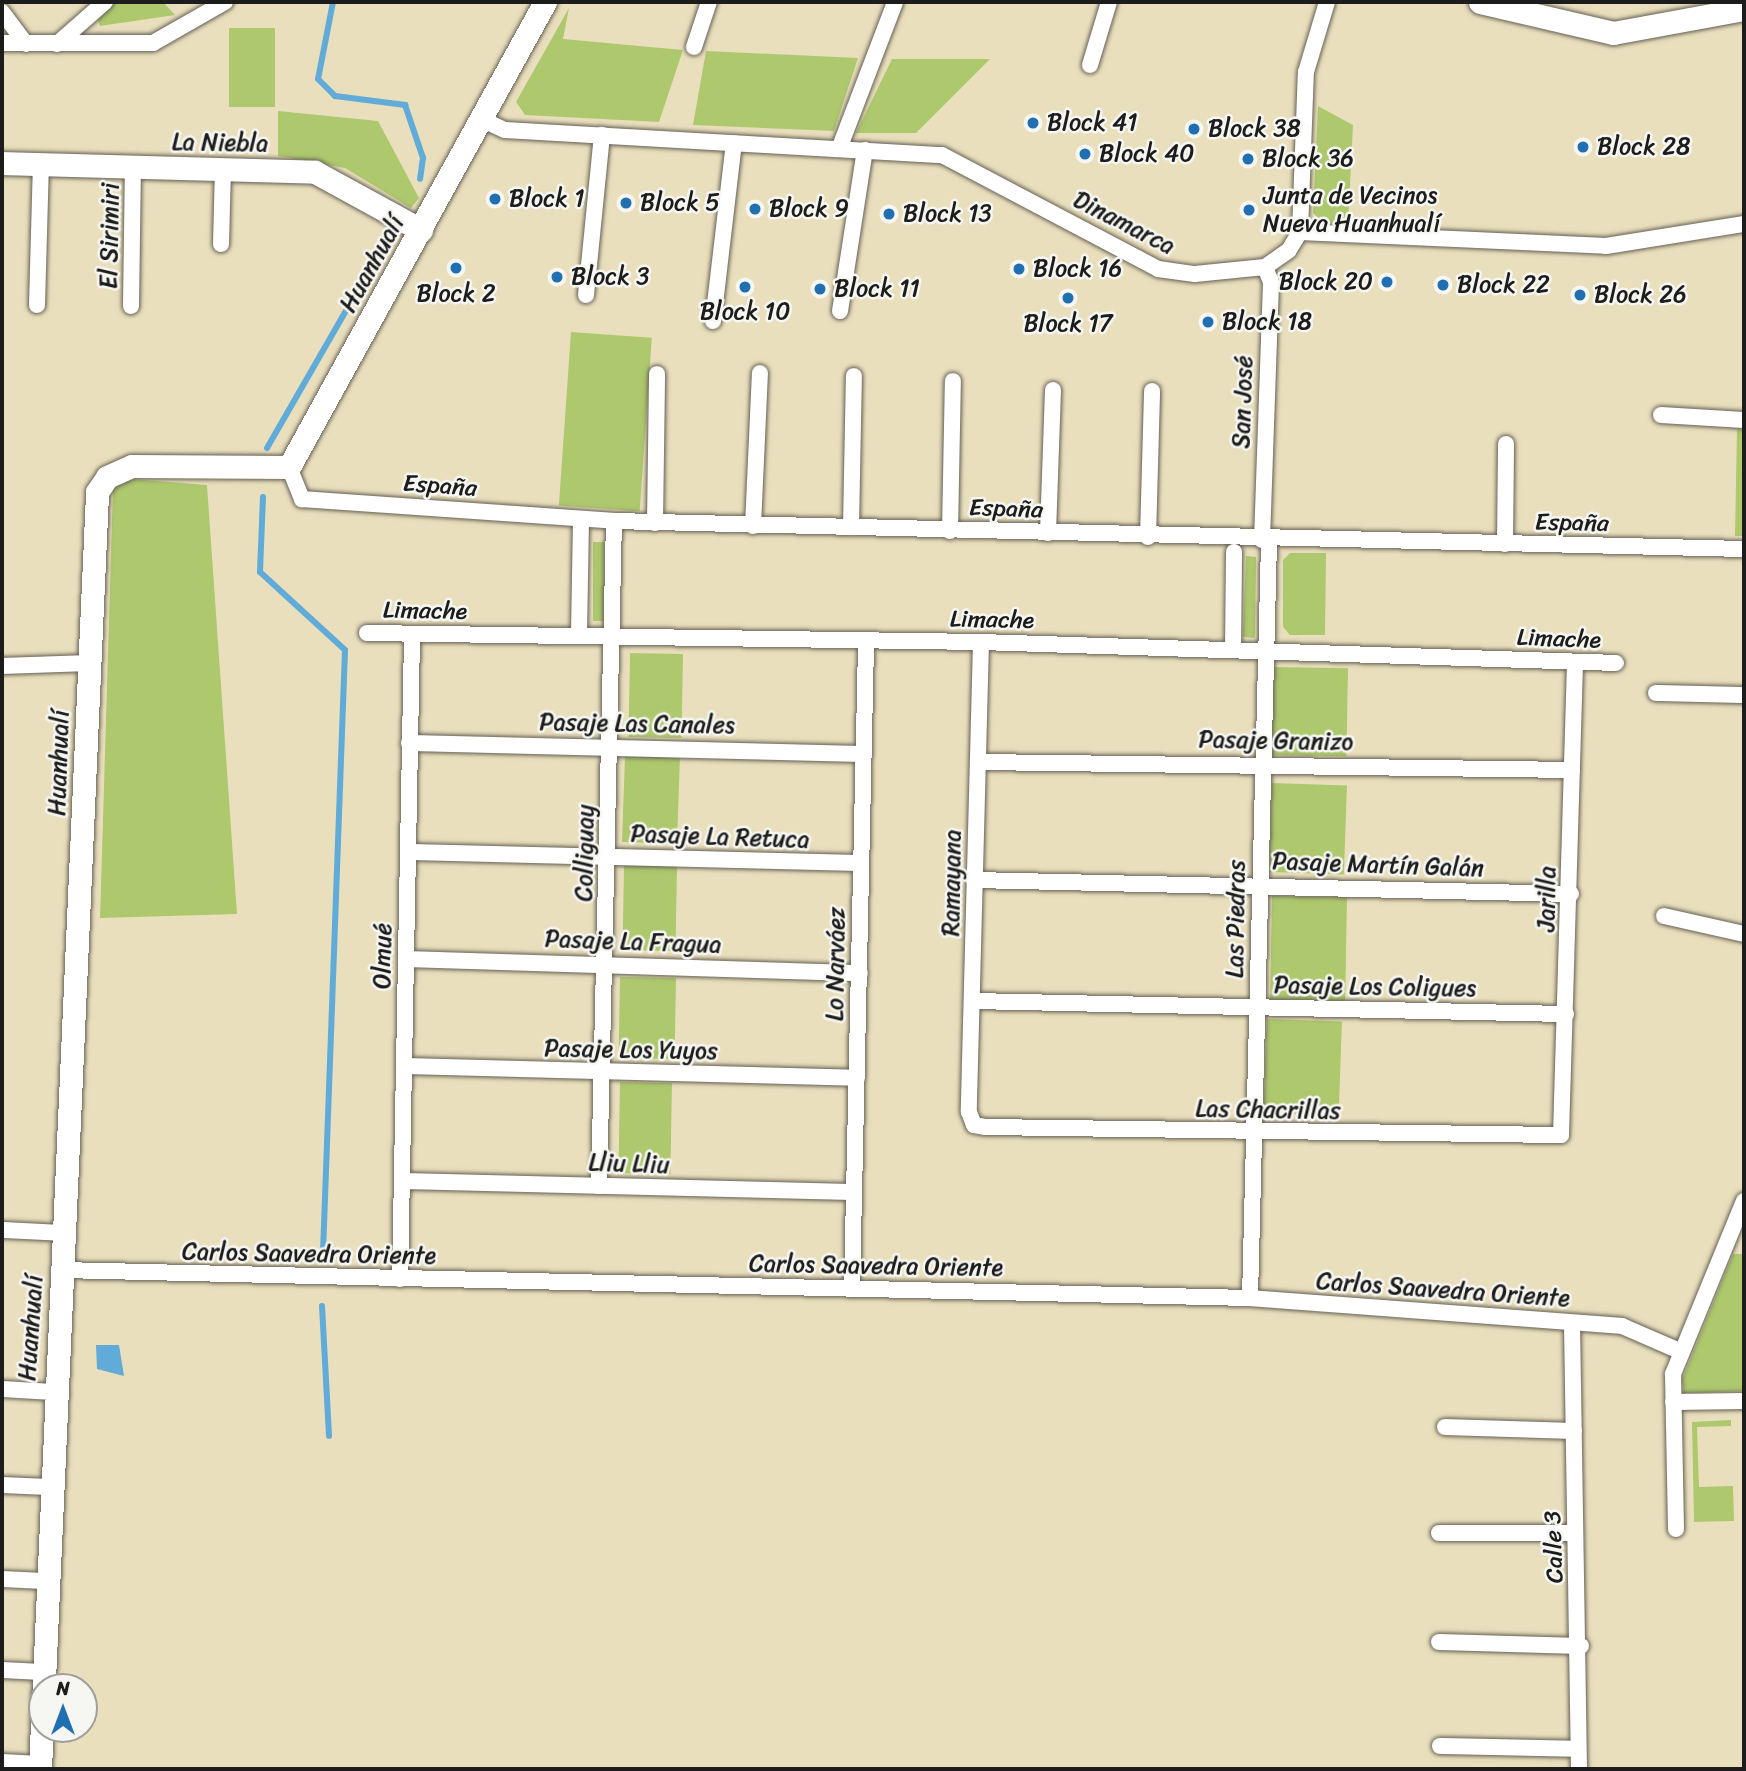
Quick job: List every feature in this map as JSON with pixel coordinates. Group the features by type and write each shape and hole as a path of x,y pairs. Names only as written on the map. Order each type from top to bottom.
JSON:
{"street":[{"path":"57,44 105,2"},
{"path":"2,43 153,43 225,2"},
{"name":"Huanhualí","path":"40,1767 48,1487 63,1233 94,505 107,477 132,466 289,467 545,2"},
{"path":"694,47 709,2"},
{"path":"839,149 895,2"},
{"path":"1090,65 1109,2"},
{"path":"1265,267 1289,250 1300,232 1306,72 1327,2"},
{"path":"1480,2 1613,33 1744,9"},
{"path":"2,12 26,44"},
{"name":"Dinamarca","path":"481,119 505,130 942,155 1173,274 1265,267"},
{"path":"586,295 602,135"},
{"path":"713,321 734,143"},
{"path":"840,310 865,150"},
{"name":"La Niebla","path":"2,163 223,169 333,177 421,230"},
{"path":"37,305 41,164"},
{"name":"El Sirimiri","path":"131,306 133,167"},
{"path":"221,244 223,169"},
{"path":"1300,232 1606,246 1744,224"},
{"name":"San José","path":"1265,267 1271,282 1265,540"},
{"path":"753,526 760,373"},
{"path":"655,523 657,374"},
{"path":"851,527 854,376"},
{"path":"950,531 953,381"},
{"path":"1048,533 1053,390"},
{"path":"1148,537 1152,391"},
{"path":"1661,415 1744,420"},
{"path":"1505,544 1506,443"},
{"name":"España","path":"289,467 302,499 614,521 1265,540 1744,549"},
{"path":"579,634 581,519"},
{"name":"Colliguay","path":"599,1186 607,963 614,521"},
{"name":"Las Piedras","path":"1250,1298 1266,651 1265,540"},
{"path":"1233,650 1234,552"},
{"name":"Limache","path":"367,633 579,634 866,642 981,642 1616,663"},
{"name":"Olmué","path":"400,1279 412,634"},
{"name":"Lo Narváez","path":"852,1286 866,642"},
{"name":"Ramayana","path":"974,1125 974,880 981,642"},
{"name":"Jarilla","path":"1561,1135 1576,662"},
{"path":"2,666 89,663"},
{"path":"1656,693 1744,695"},
{"name":"Pasaje Las Canales","path":"409,743 609,745 864,754"},
{"name":"Pasaje Granizo","path":"979,762 1262,763 1572,770"},
{"name":"Pasaje La Retuca","path":"409,852 861,863"},
{"name":"Pasaje Martín Galán","path":"974,880 1260,883 1570,894"},
{"path":"1664,916 1744,934"},
{"name":"Pasaje La Fragua","path":"406,959 607,963 860,973"},
{"name":"Pasaje Los Coligues","path":"973,1001 1566,1014"},
{"name":"Pasaje Los Yuyos","path":"404,1066 857,1078"},
{"name":"Las Chacrillas","path":"974,1125 1254,1132 1561,1135"},
{"name":"Lliu Lliu","path":"402,1181 854,1192"},
{"path":"1676,1529 1673,1374 1736,1240 1744,1201"},
{"path":"2,1230 63,1233"},
{"name":"Carlos Saavedra Oriente","path":"61,1270 400,1279 852,1286 1250,1298 1622,1326 1682,1352"},
{"name":"Calle 3","path":"1572,1322 1575,1533 1581,1646 1579,1769"},
{"path":"2,1389 53,1392"},
{"path":"1673,1402 1744,1401"},
{"path":"1445,1427 1574,1431"},
{"path":"2,1485 48,1487"},
{"path":"1439,1533 1575,1533"},
{"path":"2,1579 44,1581"},
{"path":"1439,1642 1581,1646"},
{"path":"2,1670 42,1672"},
{"path":"1440,1746 1578,1749"},
{"path":"2,1762 40,1767"}],"green space":[{"path":"116,2 163,2 175,15 100,26 97,18"},
{"path":"569,8 563,39 683,50 659,122 525,115 516,102"},
{"path":"229,28 275,28 275,107 229,107"},
{"path":"706,51 858,58 834,131 693,125"},
{"path":"892,59 990,59 916,133 856,133"},
{"path":"1318,106 1353,125 1348,224 1324,223 1313,213"},
{"path":"278,111 378,121 419,198 411,208 345,168 278,156"},
{"path":"571,332 652,338 640,511 559,506"},
{"path":"1737,429 1744,430 1744,536 1735,536"},
{"path":"130,479 207,485 237,914 100,918 113,489"},
{"path":"593,542 604,542 604,621 593,621"},
{"path":"1290,553 1326,553 1325,635 1290,635 1283,627 1283,560"},
{"path":"1246,556 1256,557 1255,638 1243,637"},
{"path":"630,653 683,654 682,738 629,737"},
{"path":"1273,667 1348,668 1346,756 1271,755"},
{"path":"625,756 680,758 677,844 622,842"},
{"path":"1272,783 1347,786 1344,875 1269,872"},
{"path":"624,865 677,866 676,951 623,950"},
{"path":"1272,896 1347,897 1345,1002 1270,1001"},
{"path":"620,977 676,978 675,1059 619,1058"},
{"path":"1267,1019 1342,1022 1339,1116 1264,1113"},
{"path":"620,1082 672,1083 670,1174 618,1173"},
{"path":"1733,1254 1744,1254 1744,1391 1684,1393 1682,1380"},
{"path":"1731,1420 1731,1426 1697,1427 1699,1487 1733,1486 1734,1521 1694,1522 1692,1422"}],"water":[{"path":"96,1345 119,1345 124,1376 97,1369"}],"waterway":[{"path":"333,2 318,79 335,96 405,105 423,158 420,179"},
{"path":"267,448 363,281"},
{"path":"263,497 260,572 345,650 323,1253"},
{"path":"322,1306 329,1436"}],"place":[{"name":"Block 41","path":"1033,123"},
{"name":"Block 38","path":"1194,129"},
{"name":"Block 28","path":"1583,147"},
{"name":"Block 40","path":"1085,154"},
{"name":"Block 36","path":"1248,159"},
{"name":"Block 1","path":"495,199"},
{"name":"Block 5","path":"626,203"},
{"name":"Block 9","path":"755,209"},
{"name":"Junta de Vecinos Nueva Huanhualí","path":"1249,210"},
{"name":"Block 13","path":"889,214"},
{"name":"Block 2","path":"456,268"},
{"name":"Block 16","path":"1019,269"},
{"name":"Block 3","path":"557,277"},
{"name":"Block 20","path":"1387,282"},
{"name":"Block 22","path":"1443,285"},
{"name":"Block 10","path":"745,287"},
{"name":"Block 11","path":"820,289"},
{"name":"Block 26","path":"1580,295"},
{"name":"Block 17","path":"1068,298"},
{"name":"Block 18","path":"1208,322"}]}
